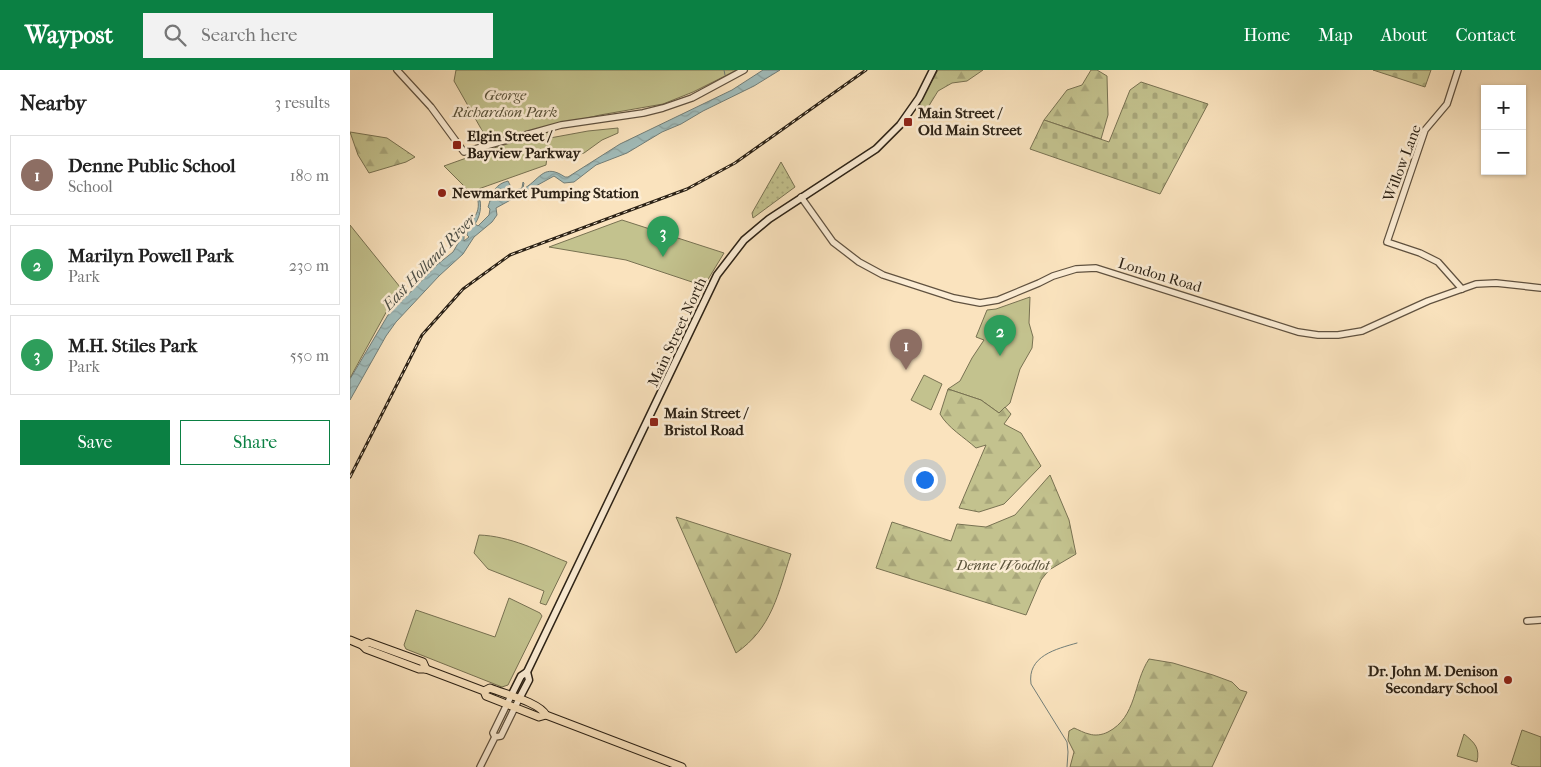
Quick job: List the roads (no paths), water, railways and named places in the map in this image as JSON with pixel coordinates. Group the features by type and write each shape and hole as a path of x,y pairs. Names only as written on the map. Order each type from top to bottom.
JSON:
{"main road":[{"name":"Main Street North","path":"511,696 521,676 527,672 717,275 744,240 769,219 876,149 900,125 919,98 933,70"},
{"path":"350,640 362,645 366,649 484,691 486,696 539,717 546,714"},
{"name":"Main Street North","path":"519,699 529,680 527,672"},
{"path":"484,691 490,688 519,699 543,709 546,714 682,767"}],"street":[{"path":"398,70 439,118 464,152 553,127 643,114 692,98 744,70"},
{"name":"Willow Lane","path":"1458,70 1447,104 1425,130 1387,242 1420,253 1438,262 1462,289"},
{"name":"London Road","path":"801,197 833,242 859,262 883,274 954,298 980,303 998,300 1053,276 1076,269 1096,268 1298,332 1338,335 1362,331 1428,302 1476,284 1496,283 1541,288"},
{"path":"1527,622 1541,620"},
{"path":"480,767 496,737 494,733 511,696"},
{"path":"496,737 501,736 519,699"}],"water":[{"path":"763,70 780,70 754,86 662,132 627,153 596,165 574,182 564,183 554,176 496,208 497,215 492,222 474,237 463,254 439,276 396,322 386,336 350,400 350,379 388,315 438,264 453,252 464,233 464,241 469,237 467,235 468,229 478,207 477,190 480,199 480,212 475,224 478,226 489,215 490,209 488,207 492,195 499,185 508,181 513,191 522,188 523,182 523,188 525,188 543,174 552,171 568,177 620,144 732,90"}],"waterway":[{"path":"724,70 725,75"},
{"path":"1067,767 1067,742 1031,684 1031,674 1038,660 1045,655 1077,643"}],"railway":[{"path":"350,477 422,335 463,289 510,255 687,189 735,163 866,70"}],"place":[{"name":"Main Street / Old Main Street","path":"908,122"},
{"name":"Elgin Street / Bayview Parkway","path":"457,145"},
{"name":"Newmarket Pumping Station","path":"442,193"},
{"name":"M.H. Stiles Park","path":"663,257"},
{"name":"Marilyn Powell Park","path":"1000,356"},
{"name":"Denne Public School","path":"906,370"},
{"name":"Main Street / Bristol Road","path":"654,422"},
{"name":"Dr. John M. Denison Secondary School","path":"1508,680"}],"park label":[{"name":"George Richardson Park","path":"505,104"},
{"name":"Denne Woodlot","path":"1003,565"}],"water label":[{"name":"East Holland River","path":"429,262"}]}
